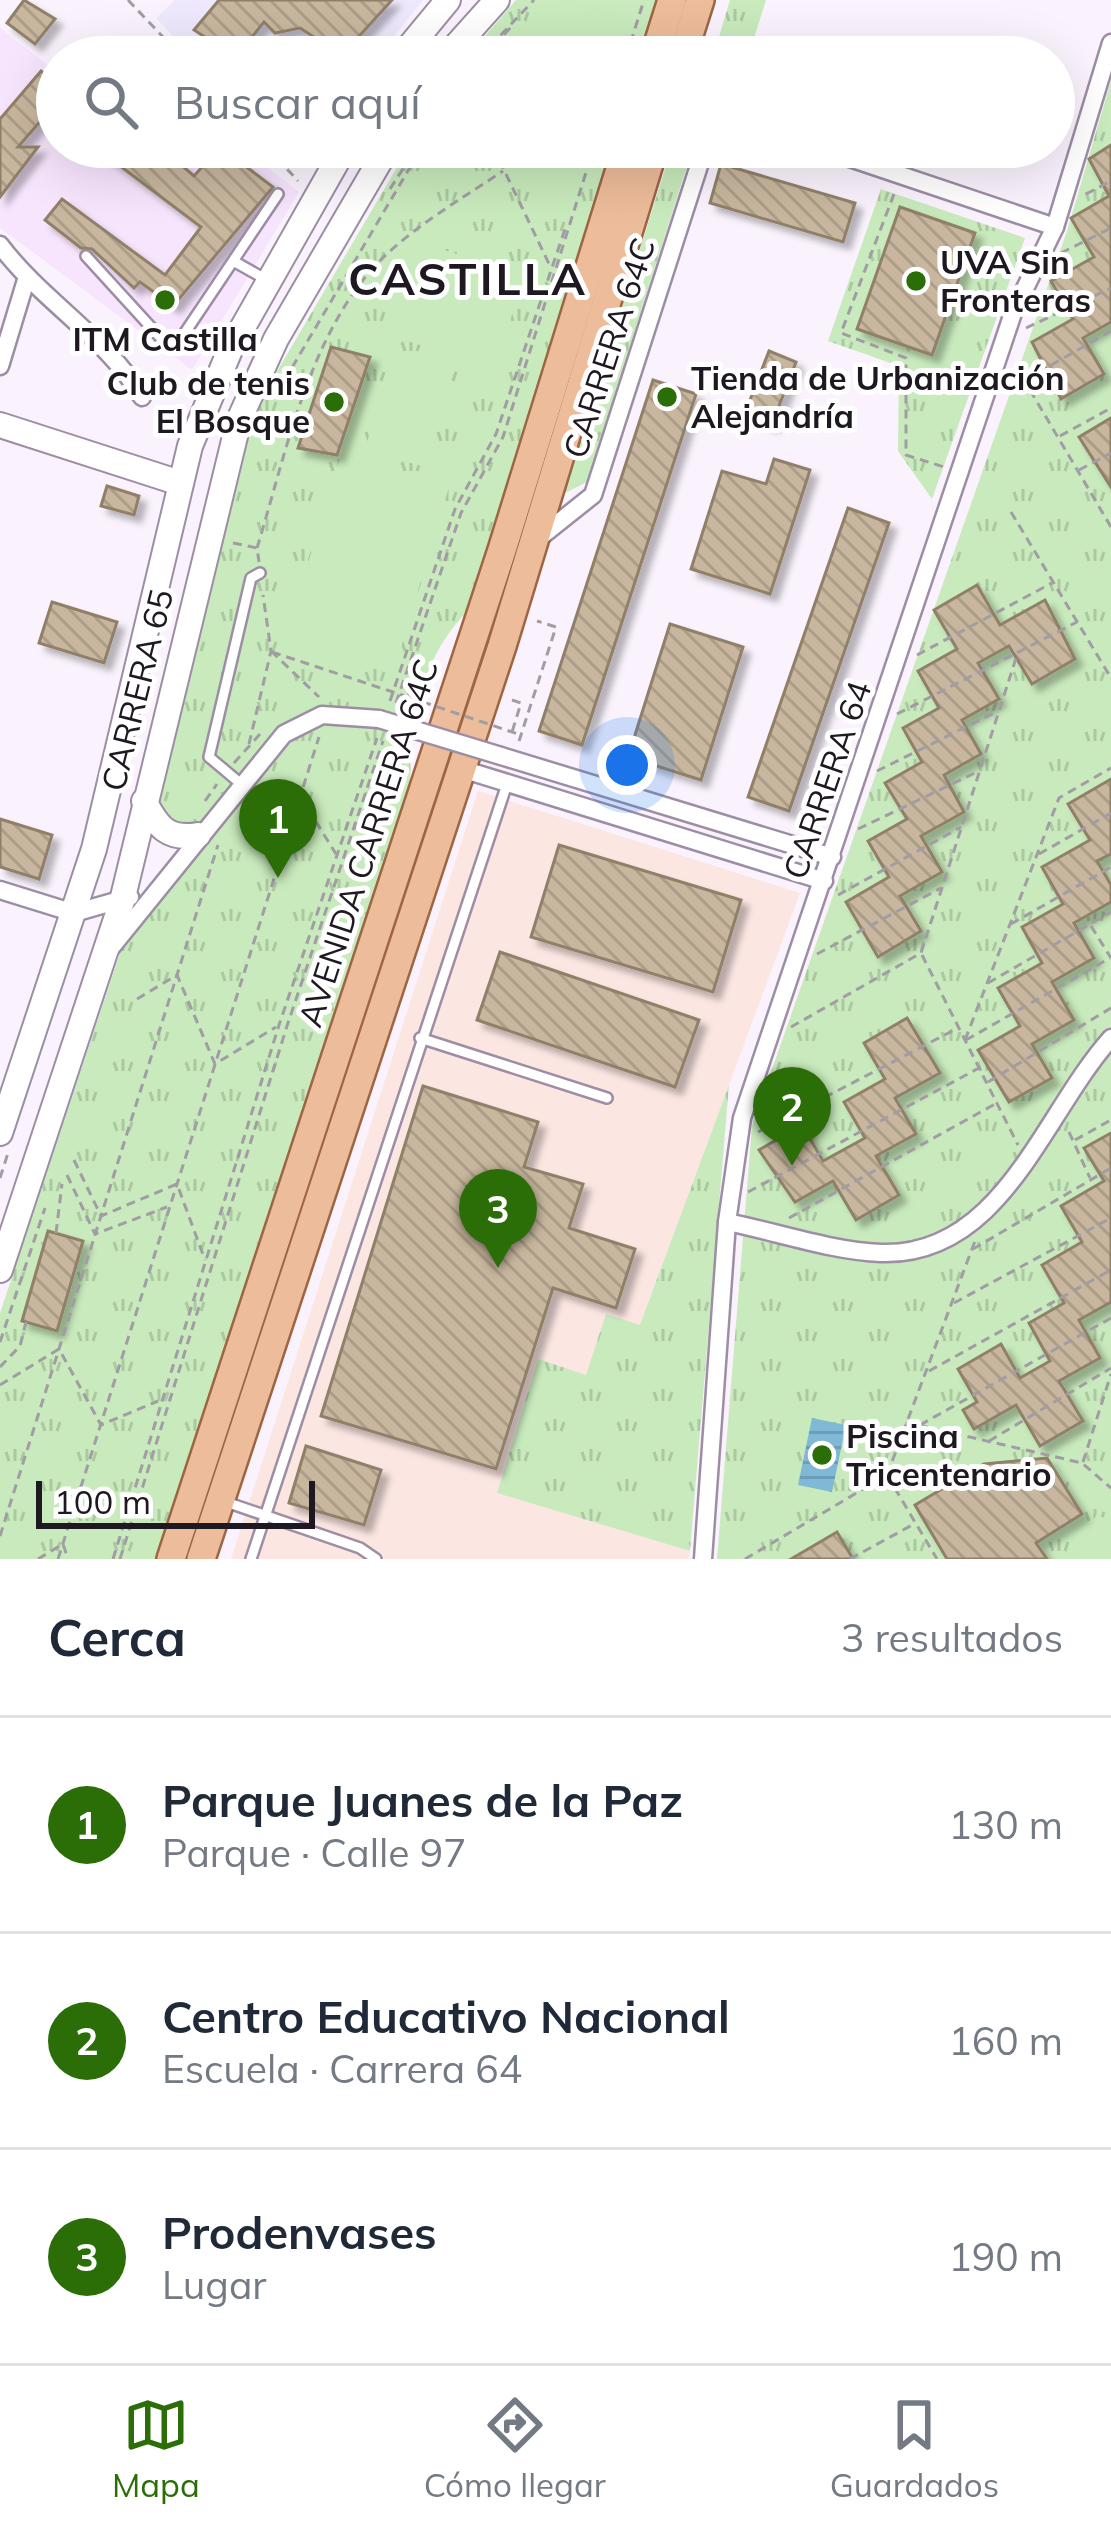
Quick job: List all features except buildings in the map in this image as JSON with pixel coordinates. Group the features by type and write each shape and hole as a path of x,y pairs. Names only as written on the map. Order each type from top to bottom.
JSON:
{"main road":[{"path":"418,36 448,0"},
{"path":"465,36 497,0"},
{"path":"661,36 672,0"},
{"path":"689,36 700,0"},
{"name":"CARRERA 65","path":"0,1133 74,913 190,446 230,350 327,168"},
{"name":"CARRERA 65","path":"2,1262 122,901 239,420 276,340 376,168"},
{"name":"AVENIDA CARRERA 64C","path":"171,1559 454,698 620,168"},
{"name":"AVENIDA CARRERA 64C","path":"201,1559 462,769 648,168"},
{"path":"0,425 180,483"},
{"path":"144,801 164,832 208,839"},
{"path":"74,913 89,953 92,993"}],"street":[{"name":"CARRERA 64","path":"1075,162 1111,43"},
{"name":"CARRERA 64C","path":"534,542 593,495 698,168"},
{"path":"878,168 1055,227"},
{"name":"CARRERA 64","path":"703,1559 727,1222 738,1142 766,1042 1006,337 1055,227 1073,168"},
{"path":"0,245 26,280 128,373 142,397"},
{"path":"0,366 26,280"},
{"path":"0,890 74,913 122,901 166,875 208,839 241,783 272,745 308,719 338,713 507,758 832,857"},
{"path":"462,769 824,881"},
{"path":"104,957 166,875"},
{"path":"727,1222 875,1253 909,1252 947,1242 985,1214 1111,1038"}],"lane":[{"path":"86,256 170,347 182,341 278,194"},
{"path":"235,262 267,280"},
{"path":"241,783 209,757 251,578 260,573"},
{"path":"250,1559 507,783"},
{"path":"420,1038 607,1099"},
{"path":"220,1500 360,1548 376,1559"}],"path":[{"path":"128,0 162,36"},
{"path":"502,36 535,0"},
{"path":"633,36 644,0"},
{"path":"286,168 306,189"},
{"path":"273,394 407,168"},
{"path":"117,1559 160,1400 279,1025 461,513 503,437 587,168"},
{"path":"257,548 328,337 365,278 439,214 503,170 551,270"},
{"path":"901,176 841,333 906,358 906,455 963,472"},
{"path":"1061,208 1111,181"},
{"path":"396,693 455,509 496,434 566,226"},
{"path":"1033,268 1111,228"},
{"path":"1006,337 1111,287"},
{"path":"1024,380 1111,331"},
{"path":"1030,390 1111,527"},
{"path":"142,397 190,446"},
{"path":"1058,437 1111,408"},
{"path":"1078,471 1111,453"},
{"path":"1011,512 1111,678"},
{"path":"898,665 1053,582"},
{"path":"507,758 521,735 556,627 529,618"},
{"path":"877,724 1077,622"},
{"path":"249,746 271,651 521,735"},
{"path":"766,1042 921,953 1018,652"},
{"path":"444,726 403,712 412,684 454,698"},
{"path":"503,698 521,703 512,732"},
{"path":"858,780 999,710"},
{"path":"117,1559 384,723"},
{"path":"58,1559 321,730"},
{"path":"337,856 410,746"},
{"path":"965,1040 1059,798 1111,768"},
{"path":"838,838 980,770"},
{"path":"300,795 337,856"},
{"path":"1036,856 1111,813"},
{"path":"814,908 962,826"},
{"path":"0,1536 177,975 208,839"},
{"path":"1010,925 1111,867"},
{"path":"794,966 943,887"},
{"path":"987,984 1111,912"},
{"path":"965,1040 1111,958 1090,924"},
{"path":"921,953 1024,1158"},
{"path":"177,975 215,1064"},
{"path":"137,999 177,975"},
{"path":"986,1082 1111,1008"},
{"path":"215,1064 279,1025"},
{"path":"738,1142 958,1028"},
{"path":"730,1201 979,1068"},
{"path":"766,1230 997,1103"},
{"path":"1058,1108 1090,1180"},
{"path":"1073,1141 1111,1120"},
{"path":"74,1160 101,1216"},
{"path":"972,1249 1111,1168"},
{"path":"67,1175 95,1234"},
{"path":"56,1233 62,1184"},
{"path":"101,1216 177,1184"},
{"path":"177,1184 206,1262"},
{"path":"95,1234 170,1206"},
{"path":"745,1559 887,1475 985,1214"},
{"path":"951,1305 1111,1218"},
{"path":"925,1374 1111,1270"},
{"path":"920,1425 1111,1318"},
{"path":"0,1367 20,1346 26,1322"},
{"path":"59,1349 100,1425"},
{"path":"0,1385 59,1349"},
{"path":"989,1442 1111,1371"},
{"path":"1082,1463 1111,1371"},
{"path":"100,1425 160,1400"},
{"path":"907,1422 1082,1463 1111,1488"},
{"path":"887,1475 937,1559"},
{"path":"850,1559 916,1523"},
{"path":"38,1559 63,1544"},
{"path":"63,1544 68,1559"}],"shaded area":[{"path":"175,0 423,0 394,36 173,36 156,18"},
{"name":"ITM Castilla","path":"0,28 36,56 36,168 268,168 299,192 192,370 0,228"},
{"path":"478,791 800,893 640,1326 586,1375 498,1493 690,1551 689,1559 231,1559"}],"green space":[{"path":"516,0 657,0 646,36 485,36"},
{"path":"565,0 618,17 612,36 554,36"},
{"path":"730,0 766,0 755,36 719,36"},
{"path":"1111,81 1111,1559 717,1559 752,1126 1067,231"},
{"path":"397,168 605,168 469,610 440,648 421,692 412,740 411,788 157,1559 0,1559 0,1313 120,953 199,846 156,813 252,414"},
{"path":"510,168 568,168 562,187"},
{"path":"665,168 686,168 587,482 563,494"},
{"path":"881,189 1025,238 932,499 898,451 899,366 828,341"},
{"path":"416,242 524,274 496,368 387,335"},
{"path":"395,351 454,369 424,467 365,449"},
{"path":"341,455 449,487 393,674 284,642"},
{"path":"729,1085 690,1551 497,1493 538,1359 586,1375 606,1314 640,1325"},
{"path":"1097,1514 1111,1522 1111,1559 1070,1559"}],"water":[{"name":"Piscina Tricentenario","path":"812,1418 846,1425 832,1492 798,1485"}],"place":[{"name":"UVA Sin Fronteras","path":"916,281"},
{"name":"ITM Castilla","path":"165,300"},
{"name":"Tienda de Urbanización Alejandría","path":"667,397"},
{"name":"Club de tenis El Bosque","path":"334,402"},
{"name":"Parque Juanes de la Paz","path":"278,878"},
{"name":"Centro Educativo Nacional","path":"792,1166"},
{"name":"Prodenvases","path":"498,1268"},
{"name":"Piscina Tricentenario","path":"822,1455"}],"district":[{"name":"CASTILLA","path":"468,279"}]}
